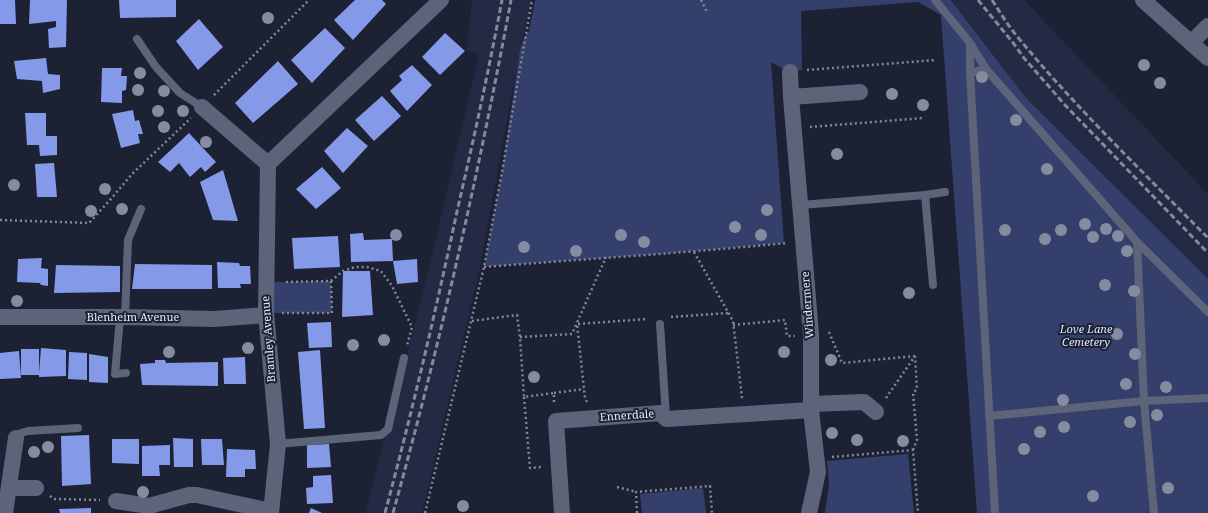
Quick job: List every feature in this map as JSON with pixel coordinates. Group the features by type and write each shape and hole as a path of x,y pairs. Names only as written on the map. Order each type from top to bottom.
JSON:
{"street":[{"path":"202,107 268,164 441,0"},
{"path":"1143,0 1192,42 1208,58"},
{"path":"1192,42 1208,26"},
{"name":"Windermere","path":"790,72 811,335 811,407 818,472 809,513"},
{"path":"791,97 860,92"},
{"name":"Bramley Avenue","path":"268,164 266,314 278,444 271,512"},
{"name":"Blenheim Avenue","path":"0,317 214,319 266,314"},
{"name":"Ennerdale","path":"556,422 661,413 666,419 744,414 864,402 876,412"},
{"path":"556,422 562,513"},
{"path":"5,513 16,438"},
{"path":"9,488 36,488"},
{"path":"116,501 149,510 189,495 198,495 271,512"}],"lane":[{"path":"935,0 970,43 986,69 1137,242 1208,312"},
{"path":"138,39 156,67 180,92 202,107"},
{"path":"970,43 970,73 995,513"},
{"path":"970,73 986,69"},
{"path":"801,205 945,192"},
{"path":"925,195 933,284"},
{"path":"126,373 115,374 123,317 128,240 141,209"},
{"path":"1137,242 1144,401 1154,513"},
{"path":"660,324 666,419"},
{"path":"278,444 380,435 388,429 404,358"},
{"path":"989,416 1144,401 1208,398"},
{"path":"16,438 21,433 28,431 78,428"}],"path":[{"path":"0,220 89,223 132,174 202,107 309,0"},
{"path":"425,513 484,267 532,0"},
{"path":"701,0 707,12"},
{"path":"790,72 936,60"},
{"path":"794,128 923,118"},
{"path":"484,267 606,257 694,252 803,242"},
{"path":"694,252 733,321 744,414"},
{"path":"520,337 572,334 606,257"},
{"path":"266,282 331,281 343,271 355,267 367,267 381,271 392,286 412,327 404,358"},
{"path":"266,314 332,313 331,281"},
{"path":"667,318 728,313"},
{"path":"472,321 517,315 530,468 559,465"},
{"path":"577,324 652,319"},
{"path":"733,325 785,320 787,336 811,335"},
{"path":"577,324 585,398 588,403 590,419"},
{"path":"828,330 842,363 915,356"},
{"path":"876,412 915,356"},
{"path":"915,356 916,389 913,393 917,440 913,450 918,513"},
{"path":"524,397 584,389"},
{"path":"554,393 556,422"},
{"path":"817,458 913,450"},
{"path":"617,487 636,492 710,486 712,513"},
{"path":"36,488 54,499 116,501"},
{"path":"636,492 637,513"}],"shaded area":[{"path":"472,0 532,0 520,49 480,267 422,513 365,513 422,298 479,54 467,50"},
{"path":"952,0 1024,0 1208,194 1208,279 1026,98"}],"green space":[{"name":"Love Lane Cemetery","path":"535,0 951,0 1026,98 1208,279 1208,513 977,513 941,15 918,2 801,11 802,70 790,72 771,62 784,243 484,267 502,172 520,49 525,36 529,32"},
{"path":"331,281 332,313 273,313 273,282"},
{"path":"908,454 914,513 825,513 829,485 827,461"},
{"path":"703,488 706,513 642,513 640,494"}],"building":[{"path":"0,0 15,0 16,24 0,24"},
{"path":"30,0 67,0 66,47 49,48 48,29 56,27 56,21 29,24"},
{"path":"119,0 176,0 176,17 120,18"},
{"path":"355,0 382,0 386,4 353,40 334,20"},
{"path":"199,19 223,47 198,70 176,41"},
{"path":"325,28 345,48 312,83 291,60"},
{"path":"445,33 465,51 440,75 422,57"},
{"path":"46,58 48,74 60,75 60,89 43,93 42,81 17,79 14,61"},
{"path":"278,61 298,84 253,123 235,103"},
{"path":"412,65 432,85 407,111 390,91 402,80 399,76"},
{"path":"102,68 122,68 121,76 127,76 126,90 122,91 122,103 101,102"},
{"path":"382,96 401,116 374,141 355,120"},
{"path":"133,110 135,121 139,120 143,134 138,134 140,143 121,148 112,114"},
{"path":"25,113 46,113 46,136 57,136 57,155 40,156 39,145 27,145"},
{"path":"347,128 368,146 343,173 324,151"},
{"path":"189,133 216,162 205,172 201,167 190,177 179,163 170,172 158,162"},
{"path":"54,163 57,197 37,197 35,164"},
{"path":"322,167 341,188 316,209 296,189"},
{"path":"223,170 238,221 213,220 200,182"},
{"path":"363,233 364,240 392,239 393,261 351,262 350,234"},
{"path":"338,236 340,267 294,269 292,238"},
{"path":"42,258 41,268 48,269 48,286 41,285 40,283 17,282 18,259"},
{"path":"417,259 418,282 397,284 393,261"},
{"path":"217,262 239,263 240,266 250,266 251,284 240,284 241,288 218,288"},
{"path":"135,264 212,265 212,289 132,289"},
{"path":"56,265 120,266 120,292 54,293"},
{"path":"343,271 370,271 373,315 342,317"},
{"path":"331,322 332,347 309,348 307,323"},
{"path":"41,348 66,350 66,376 39,377 39,375 21,375 21,349 39,349 39,373"},
{"path":"320,350 325,428 304,429 298,352"},
{"path":"19,351 21,378 0,379 0,353"},
{"path":"69,352 87,353 87,380 68,379"},
{"path":"89,354 108,357 108,383 89,382"},
{"path":"245,357 246,384 224,384 223,358"},
{"path":"155,360 165,360 166,363 218,362 218,386 142,385 140,364 155,363"},
{"path":"89,435 91,484 62,486 61,436"},
{"path":"173,438 193,439 193,467 174,467"},
{"path":"112,439 139,439 139,464 112,463"},
{"path":"201,439 222,439 224,465 202,465"},
{"path":"329,444 331,467 307,468 307,445"},
{"path":"170,445 170,465 159,465 160,476 142,476 142,446"},
{"path":"227,449 255,450 256,469 245,469 245,477 226,477"},
{"path":"331,475 333,503 307,504 306,488 313,487 313,476"},
{"path":"91,508 91,513 60,513 59,509"},
{"path":"311,508 322,513 309,513"}],"railway":[{"path":"385,513 441,284 481,104 502,0"},
{"path":"393,513 427,386 458,258 486,129 511,0"},
{"path":"978,0 1024,58 1065,105 1208,253"},
{"path":"992,0 1016,35 1062,88 1208,238"}]}
